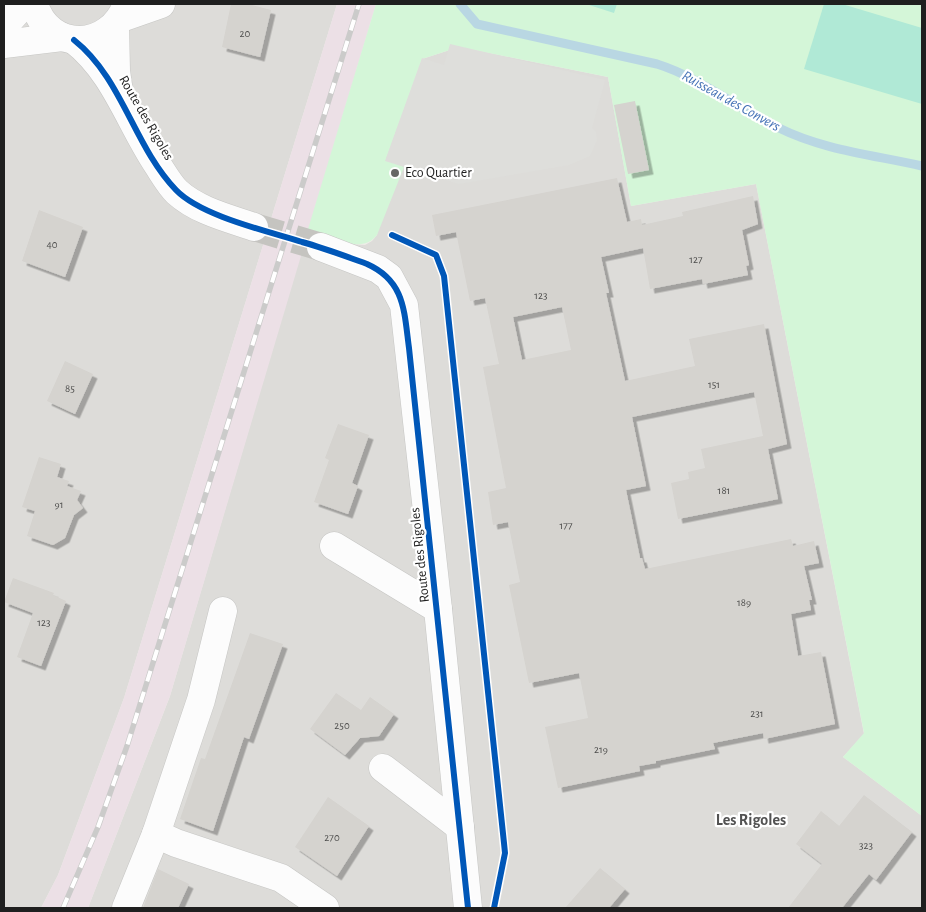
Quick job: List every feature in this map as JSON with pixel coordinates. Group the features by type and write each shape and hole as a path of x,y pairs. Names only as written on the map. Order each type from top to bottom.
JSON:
{"street":[{"path":"4,26 24,4"},
{"name":"Route des Rigoles","path":"34,4 42,21 88,51 120,96 143,144 178,192 208,211 254,227"},
{"path":"4,44 99,36 121,15 161,4"},
{"name":"Route des Rigoles","path":"120,96 116,71 121,15"},
{"name":"Route des Rigoles","path":"320,248 378,269 389,277 404,305 438,609 468,908"},
{"path":"334,546 438,609"},
{"path":"126,908 156,834 201,700 223,611"},
{"path":"383,768 460,827"},
{"path":"156,834 176,843 281,878 325,908"}],"shaded area":[{"path":"4,4 337,4 124,698 58,875 41,908 4,908"},
{"path":"337,4 376,4 170,696 88,908 41,908 58,875 124,698"},
{"path":"450,44 605,80 592,128 596,132 597,140 590,156 569,165 459,184 385,161 422,58 444,65"},
{"path":"459,47 608,77 631,206 756,184 864,734 843,757 922,816 922,908 88,908 170,696 308,229 349,244 365,245 377,235 385,160 422,59"}],"green space":[{"path":"376,4 922,4 922,816 843,757 864,733 756,184 631,206 608,77 459,47 422,59 386,159 404,167 377,235 370,241 362,244 353,244 334,240 308,229"},
{"path":"586,4 617,4 614,13"},
{"path":"824,4 842,4 922,28 922,104 804,69"}],"building":[{"path":"231,4 248,4 271,10 260,57 222,47"},
{"path":"635,101 649,170 628,174 614,105"},
{"path":"617,178 627,222 641,219 642,225 683,216 682,212 753,196 758,224 742,230 749,265 746,266 748,275 703,284 702,279 650,289 643,248 601,257 609,293 606,293 625,381 695,366 689,339 764,324 787,444 768,449 778,499 678,519 671,483 689,479 688,472 705,468 701,449 763,436 754,392 632,417 646,486 626,490 640,558 642,558 645,569 791,539 793,546 814,541 819,563 804,566 812,600 809,600 811,610 791,614 798,656 821,652 835,724 764,739 763,733 713,743 715,749 656,761 656,763 639,766 640,771 558,788 545,727 588,718 579,673 529,683 509,585 520,582 508,522 493,525 488,492 506,488 483,367 499,364 485,298 470,301 456,232 436,236 432,215","holes":["562,307 571,350 522,360 513,317"]},
{"path":"39,210 83,227 65,277 22,261"},
{"path":"65,361 93,374 75,414 47,401"},
{"path":"338,424 369,435 352,483 358,486 348,514 314,502 329,460 325,458"},
{"path":"39,457 61,464 57,477 69,481 67,486 81,491 77,500 83,508 74,515 65,538 53,545 27,536 35,511 22,507"},
{"path":"13,578 54,593 53,595 66,601 41,666 17,657 33,613 4,602"},
{"path":"250,633 283,644 249,739 244,737 213,831 180,819 201,758 205,759"},
{"path":"336,693 361,710 370,697 394,714 379,736 360,738 345,755 310,729"},
{"path":"864,795 912,832 876,880 869,874 842,908 788,908 822,864 796,844 821,811 839,826"},
{"path":"328,797 369,826 337,876 295,847"},
{"path":"600,868 625,889 609,908 565,908"},
{"path":"158,869 189,884 178,908 143,908"}],"waterway":[{"name":"Ruisseau des Convers","path":"460,4 477,24 657,64 673,70 704,85 779,128 813,142 922,166"}],"tunnel":[{"path":"254,227 321,247"}],"railway":[{"path":"63,908 98,827 127,746 359,4"}],"cycle path":[{"path":"74,40 91,56 105,74 161,172 176,190 187,199 201,208 235,222 367,264 380,271 396,288 406,322 468,908"},
{"path":"392,235 436,255 444,276 505,853 494,908"}],"place":[{"name":"Eco Quartier","path":"395,173"}],"district":[{"name":"Les Rigoles","path":"751,820"}]}
